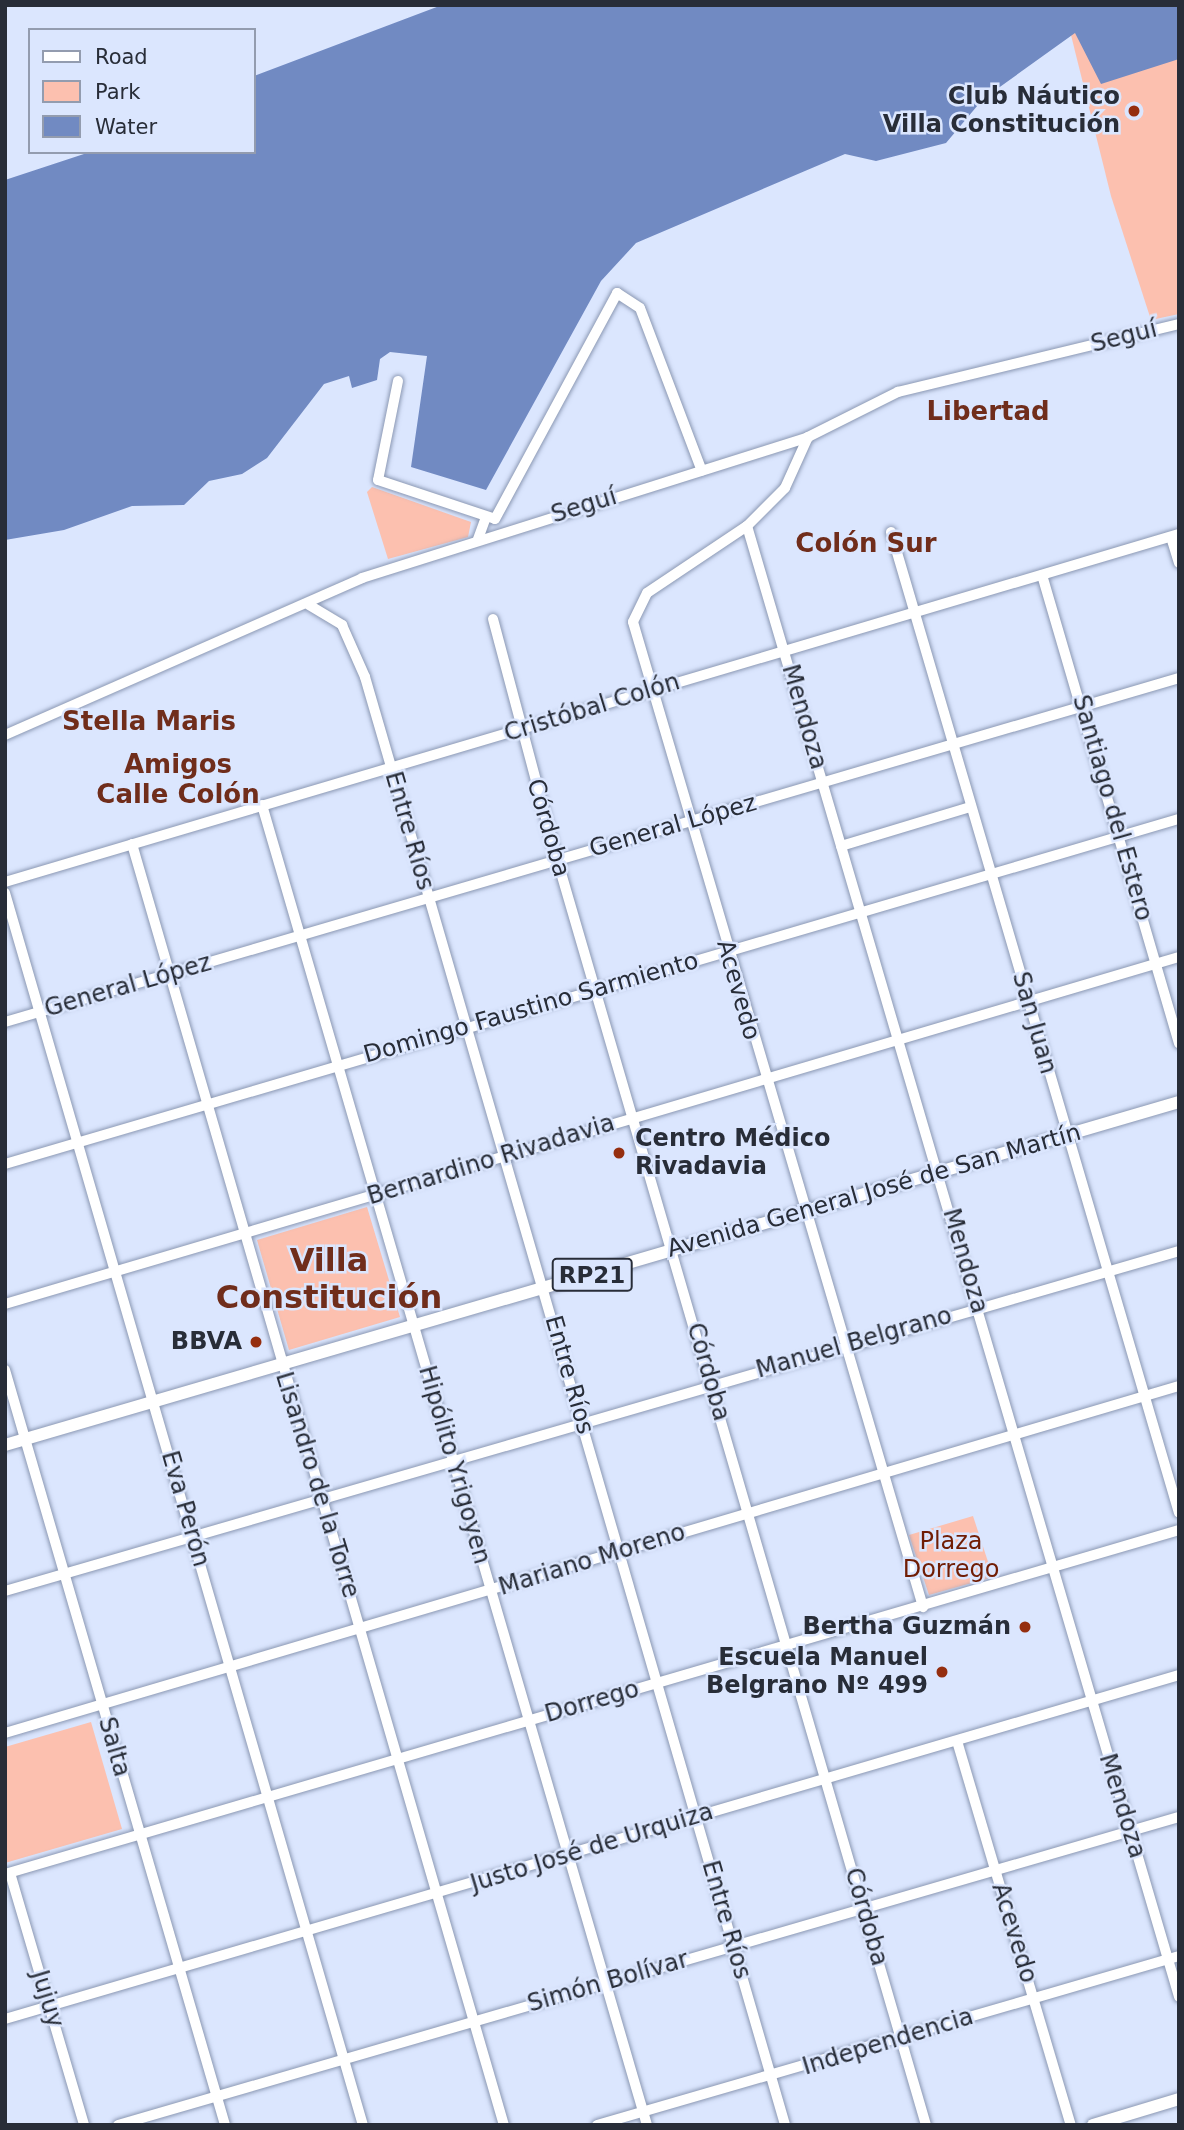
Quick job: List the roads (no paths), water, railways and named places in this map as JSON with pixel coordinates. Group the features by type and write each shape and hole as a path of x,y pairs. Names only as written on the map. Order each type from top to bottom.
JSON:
{"main road":[{"name":"Avenida General José de San Martín","path":"5,1446 1179,1102"},
{"path":"1093,2125 1179,2099"}],"street":[{"path":"398,380 378,480 486,517 500,515 617,293 640,308 702,471"},
{"name":"Seguí","path":"5,735 309,605 362,578 478,539 808,437 898,392 1179,324"},
{"name":"Acevedo","path":"808,437 785,488 747,526 647,593 634,622 650,690 842,1346 923,1607"},
{"path":"478,539 486,517"},
{"name":"Mendoza","path":"747,526 940,1173 1089,1699 1173,1957 1179,1997"},
{"name":"San Juan","path":"891,532 989,876 1179,1513"},
{"path":"1175,536 1179,563"},
{"name":"Cristóbal Colón","path":"5,883 262,804 1175,536"},
{"name":"Santiago del Estero","path":"1042,575 1121,837 1179,1043"},
{"name":"Entre Ríos","path":"309,605 342,625 365,677 698,1816 785,2125"},
{"name":"Córdoba","path":"493,619 556,859 712,1384 926,2125"},
{"name":"General López","path":"5,1022 427,896 952,746 1081,704 1179,678"},
{"name":"Hipólito Yrigoyen","path":"262,804 336,1065 378,1195 527,1721 647,2125"},
{"path":"841,846 970,807"},
{"name":"Domingo Faustino Sarmiento","path":"5,1164 1179,819"},
{"name":"Lisandro de la Torre","path":"132,844 209,1104 242,1234 360,1625 504,2125"},
{"name":"Eva Perón","path":"5,893 270,1797 363,2125"},
{"name":"Bernardino Rivadavia","path":"5,1304 1179,957"},
{"name":"Manuel Belgrano","path":"5,1591 321,1501 842,1346 1179,1251"},
{"name":"Salta","path":"5,1370 225,2125"},
{"name":"Mariano Moreno","path":"5,1733 360,1625 490,1591 748,1512 883,1475 1179,1386"},
{"name":"Dorrego","path":"7,1874 1179,1530"},
{"name":"Justo José de Urquiza","path":"5,2019 568,1856 957,1741 1089,1699 1179,1675"},
{"name":"Acevedo","path":"957,1741 1071,2125"},
{"name":"Simón Bolívar","path":"118,2125 1179,1816"},
{"name":"Jujuy","path":"7,1874 84,2125"},
{"name":"Independencia","path":"597,2125 771,2078 1173,1957"}],"water":[{"path":"442,5 1179,5 1179,59 1101,84 1075,33 983,99 946,143 876,161 845,154 636,243 601,281 486,490 411,467 427,356 390,352 380,359 377,380 352,388 349,376 324,384 267,458 242,474 209,481 184,505 132,506 64,530 5,540 5,180 84,154 256,154 256,75"}],"place":[{"name":"Club Náutico Villa Constitución","path":"1134,111"},
{"name":"Centro Médico Rivadavia","path":"619,1153"},
{"name":"BBVA","path":"256,1342"},
{"name":"Bertha Guzmán","path":"1025,1627"},
{"name":"Escuela Manuel Belgrano Nº 499","path":"942,1672"}],"district":[{"name":"Libertad","path":"988,412"},
{"name":"Colón Sur","path":"866,544"},
{"name":"Stella Maris","path":"149,722"},
{"name":"Amigos Calle Colón","path":"178,780"},
{"name":"Villa Constitución","path":"329,1280"}],"park label":[{"name":"Plaza Dorrego","path":"951,1556"}]}
